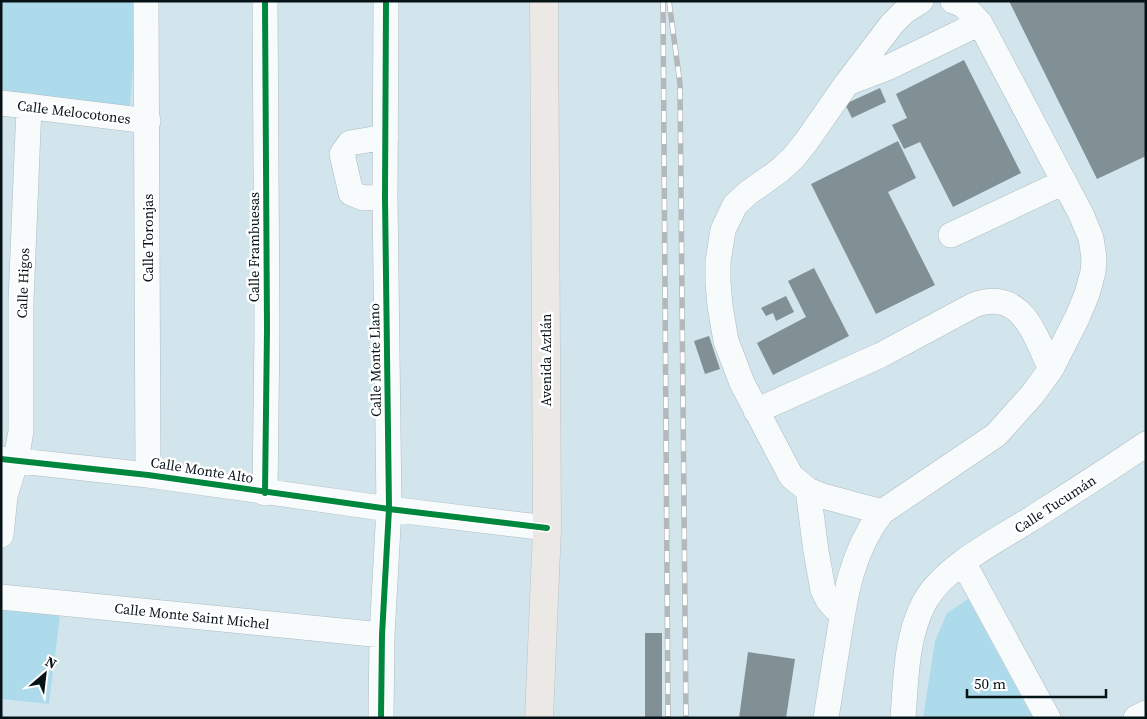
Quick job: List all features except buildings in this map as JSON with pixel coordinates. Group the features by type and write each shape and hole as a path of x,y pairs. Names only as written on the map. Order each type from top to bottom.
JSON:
{"main road":[{"name":"Avenida Aztlán","path":"539,718 547,528 544,1"}],"street":[{"name":"Calle Toronjas","path":"146,1 148,475"},
{"name":"Calle Frambuesas","path":"265,1 267,319 265,493"},
{"name":"Calle Monte Llano","path":"381,718 382,635 389,509 385,197 386,1"},
{"path":"882,512 823,496 808,490 791,476 742,382 726,341 718,282 723,230 735,205 793,158 892,24 905,11 921,1"},
{"path":"826,718 842,612 850,573 870,527 882,512 996,436 1032,395 1051,369 1077,318 1087,294 1093,272 1094,258 1091,238 1064,182 980,23 974,14 963,5 953,1"},
{"path":"848,83 889,67 980,23"},
{"name":"Calle Melocotones","path":"1,103 148,121"},
{"name":"Calle Higos","path":"1,535 8,460 21,431 22,301 29,106"},
{"path":"385,197 363,198 351,193 342,154 350,143 386,137"},
{"path":"951,235 1064,182"},
{"path":"756,411 881,355 974,305 986,301 1007,303 1017,309 1026,319 1051,369"},
{"name":"Calle Tucumán","path":"902,718 910,643 915,622 925,601 939,582 964,562 1146,444"},
{"name":"Calle Monte Alto","path":"8,460 148,475 265,493 547,528"},
{"path":"808,490 823,590 828,600 842,612"},
{"path":"964,562 1048,718"},
{"name":"Calle Monte Saint Michel","path":"1,597 382,635"},
{"path":"1136,718 1146,713"}],"shaded area":[{"path":"1,1 138,1 130,106 1,93"},
{"path":"968,599 1033,718 923,718 935,641 947,613"},
{"path":"1,608 60,616 49,704 1,699"}],"railway":[{"path":"663,1 668,718"},
{"path":"669,1 680,84 686,718"}],"cycle path":[{"path":"265,1 267,329 265,493"},
{"path":"381,718 382,635 389,509 385,197 386,1"},
{"path":"1,459 148,475 389,509 547,528"}]}
